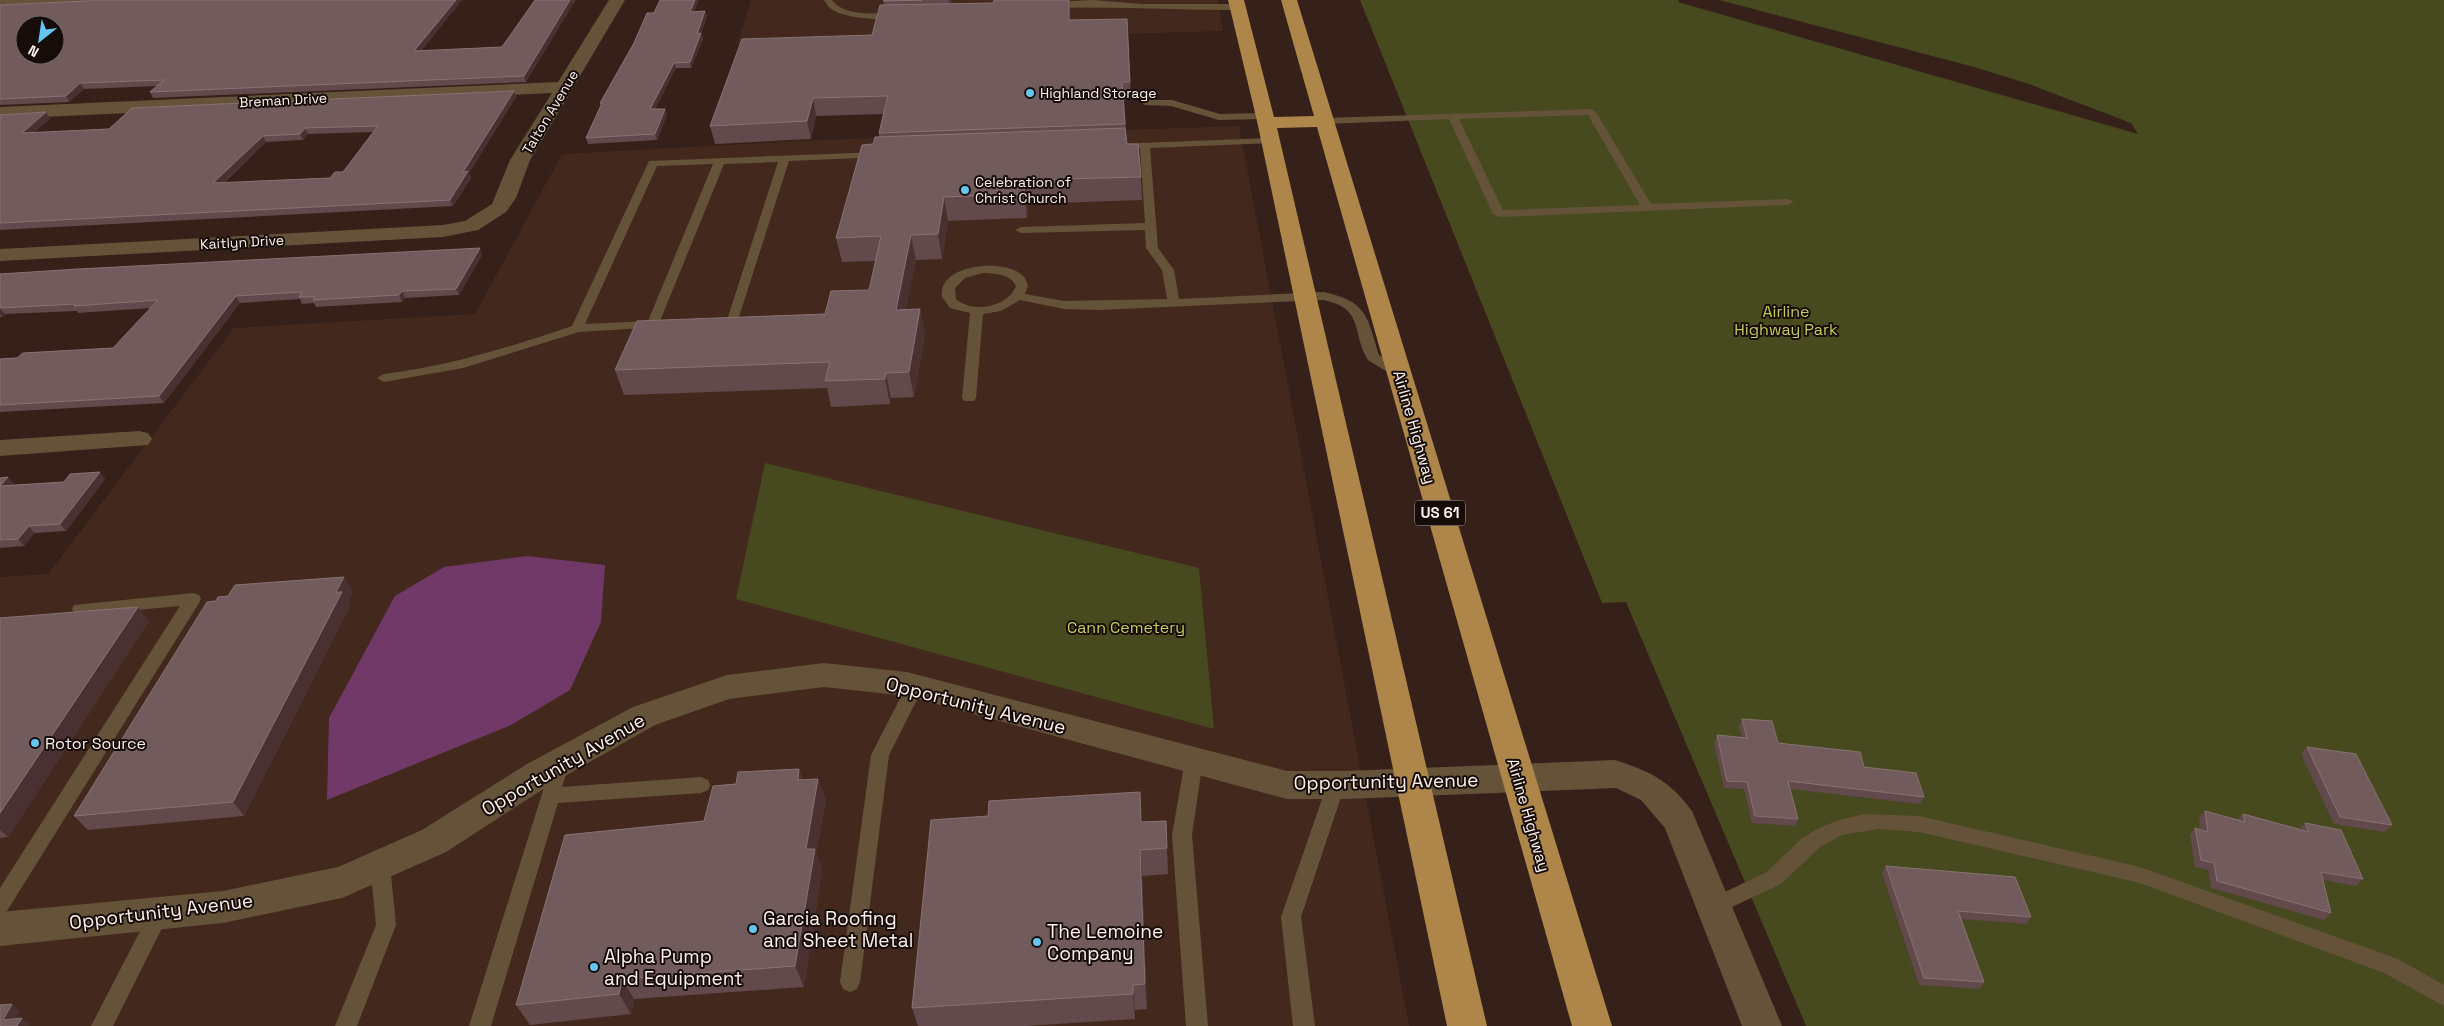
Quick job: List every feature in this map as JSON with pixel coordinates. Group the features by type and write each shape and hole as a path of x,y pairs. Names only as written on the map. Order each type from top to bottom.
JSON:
{"highway":[{"name":"Airline Highway","path":"1290,0 1592,1026"},
{"path":"1237,3 1267,127 1467,1026"},
{"path":"1267,127 1325,121"}],"street":[{"path":"0,4 90,0"},
{"name":"Talton Avenue","path":"482,221 499,208 506,198 520,160 617,0"},
{"name":"Breman Drive","path":"0,113 566,87"},
{"name":"Kaitlyn Drive","path":"0,255 443,231 482,221"},
{"path":"0,448 139,438"},
{"name":"Opportunity Avenue","path":"0,928 223,907 332,884 434,841 561,761 644,716 727,688 824,675 915,686 1288,785 1336,785 1615,774 1640,782 1664,798 1680,821 1716,906 1762,1026"}],"lane":[{"path":"828,0 831,6 837,10 850,14 873,16 912,15"},
{"path":"1038,6 1097,2 1142,8 1237,3"},
{"path":"1148,103 1172,103 1219,117 1267,127"},
{"path":"1325,121 1591,112 1648,208"},
{"path":"1453,116 1499,214 1788,202"},
{"path":"1106,146 1145,145 1267,127"},
{"path":"1145,145 1152,248 1168,270 1174,303"},
{"path":"577,328 653,162 892,154"},
{"path":"733,320 785,158"},
{"path":"653,324 720,160"},
{"path":"1021,230 1150,226"},
{"path":"995,269 1015,275 1021,280 1023,287 1019,296 1007,305 996,309 977,310 959,307 946,296 951,282 970,272 995,269"},
{"path":"1019,296 1064,305 1174,303 1304,297 1336,298 1348,302 1358,310 1373,357 1399,373"},
{"path":"969,398 977,310"},
{"path":"384,378 423,374 486,360 577,328 670,323"},
{"path":"0,906 193,599 80,609"},
{"path":"850,982 880,755 915,686"},
{"path":"1194,760 1182,835 1197,1026"},
{"path":"480,1026 561,761"},
{"path":"550,796 701,785"},
{"path":"1304,1026 1291,917 1336,785"},
{"path":"1716,906 1774,878 1813,841 1857,821 1884,820 1919,824 2140,875 2391,966 2444,996"},
{"path":"346,1026 386,925 380,865"},
{"path":"102,1026 159,913"}],"shaded area":[{"path":"751,0 1218,0 1223,31 737,45"},
{"path":"1239,126 1409,1026 0,1026 0,577 48,574 234,328 475,314 562,154 818,140"},
{"path":"527,556 605,565 601,622 570,690 511,725 327,800 329,718 395,596 444,567"}],"green space":[{"name":"Airline Highway Park","path":"1360,0 1679,0 1678,2 2138,134 2131,123 2029,84 1974,67 1719,0 2444,0 2444,1026 1806,1026 1626,602 1602,603"},
{"name":"Cann Cemetery","path":"765,463 1199,568 1214,729 736,599"}],"building":[{"path":"89,0 456,0 414,51 502,47 535,0 570,0 524,76 150,92 164,80 80,83 66,96 0,99 0,5"},
{"path":"660,0 695,0 690,12 705,11 697,34 701,33 690,62 674,63 650,109 665,109 655,134 586,138 602,103 600,103 634,43 647,13 654,13"},
{"path":"884,0 922,0 883,1"},
{"path":"994,0 1069,0 1069,20 1127,19 1130,82 1122,82 1125,124 879,133 888,96 813,98 807,121 710,126 742,39 872,35 880,5 993,3"},
{"path":"514,91 463,172 468,171 450,200 0,223 0,115 46,112 22,133 109,129 132,108","holes":["378,126 343,172 335,172 330,178 213,183 263,136 300,134 305,128"]},
{"path":"1125,128 1127,144 1138,144 1141,177 1026,180 1024,194 944,197 938,234 911,235 896,310 920,309 909,372 886,373 885,379 825,381 830,362 615,370 637,321 825,314 831,291 869,290 881,236 836,238 862,145 873,144 875,137"},
{"path":"480,248 456,289 402,291 399,295 313,300 315,297 299,297 302,292 236,296 159,396 0,405 0,359 17,358 23,353 113,348 158,300 74,306 76,304 0,308 0,274"},
{"path":"100,472 60,524 29,526 18,539 0,540 0,486 64,482 70,474"},
{"path":"8,477 0,486 0,478"},
{"path":"344,577 336,592 342,592 233,802 74,816 207,602 216,601 218,597 228,596 235,585"},
{"name":"Rotor Source","path":"138,607 0,813 0,618"},
{"path":"1742,719 1772,721 1778,743 1860,752 1864,767 1916,773 1924,797 1788,781 1798,819 1755,816 1747,782 1727,781 1717,735 1747,738"},
{"path":"2307,747 2356,754 2392,825 2340,817"},
{"path":"799,769 798,780 818,779 806,849 815,849 795,966 622,979 619,994 516,1005 565,835 704,821 713,786 736,784 738,772"},
{"name":"The Lemoine Company","path":"1140,792 1141,822 1166,821 1167,848 1140,850 1145,984 1133,985 1133,994 912,1008 931,820 988,816 989,801"},
{"path":"2205,811 2245,822 2243,814 2309,832 2305,823 2341,830 2363,879 2321,872 2331,913 2217,881 2214,863 2201,860 2195,828 2208,832"},
{"path":"1886,866 2015,877 2031,917 1958,911 1984,982 1924,978"},
{"path":"12,1004 3,1020 22,1018 17,1026 0,1026 0,1005"}],"place":[{"name":"Highland Storage","path":"1030,93"},
{"name":"Celebration of Christ Church","path":"965,190"},
{"name":"Rotor Source","path":"35,743"},
{"name":"Garcia Roofing and Sheet Metal","path":"753,929"},
{"name":"The Lemoine Company","path":"1037,942"},
{"name":"Alpha Pump and Equipment","path":"594,967"}]}
